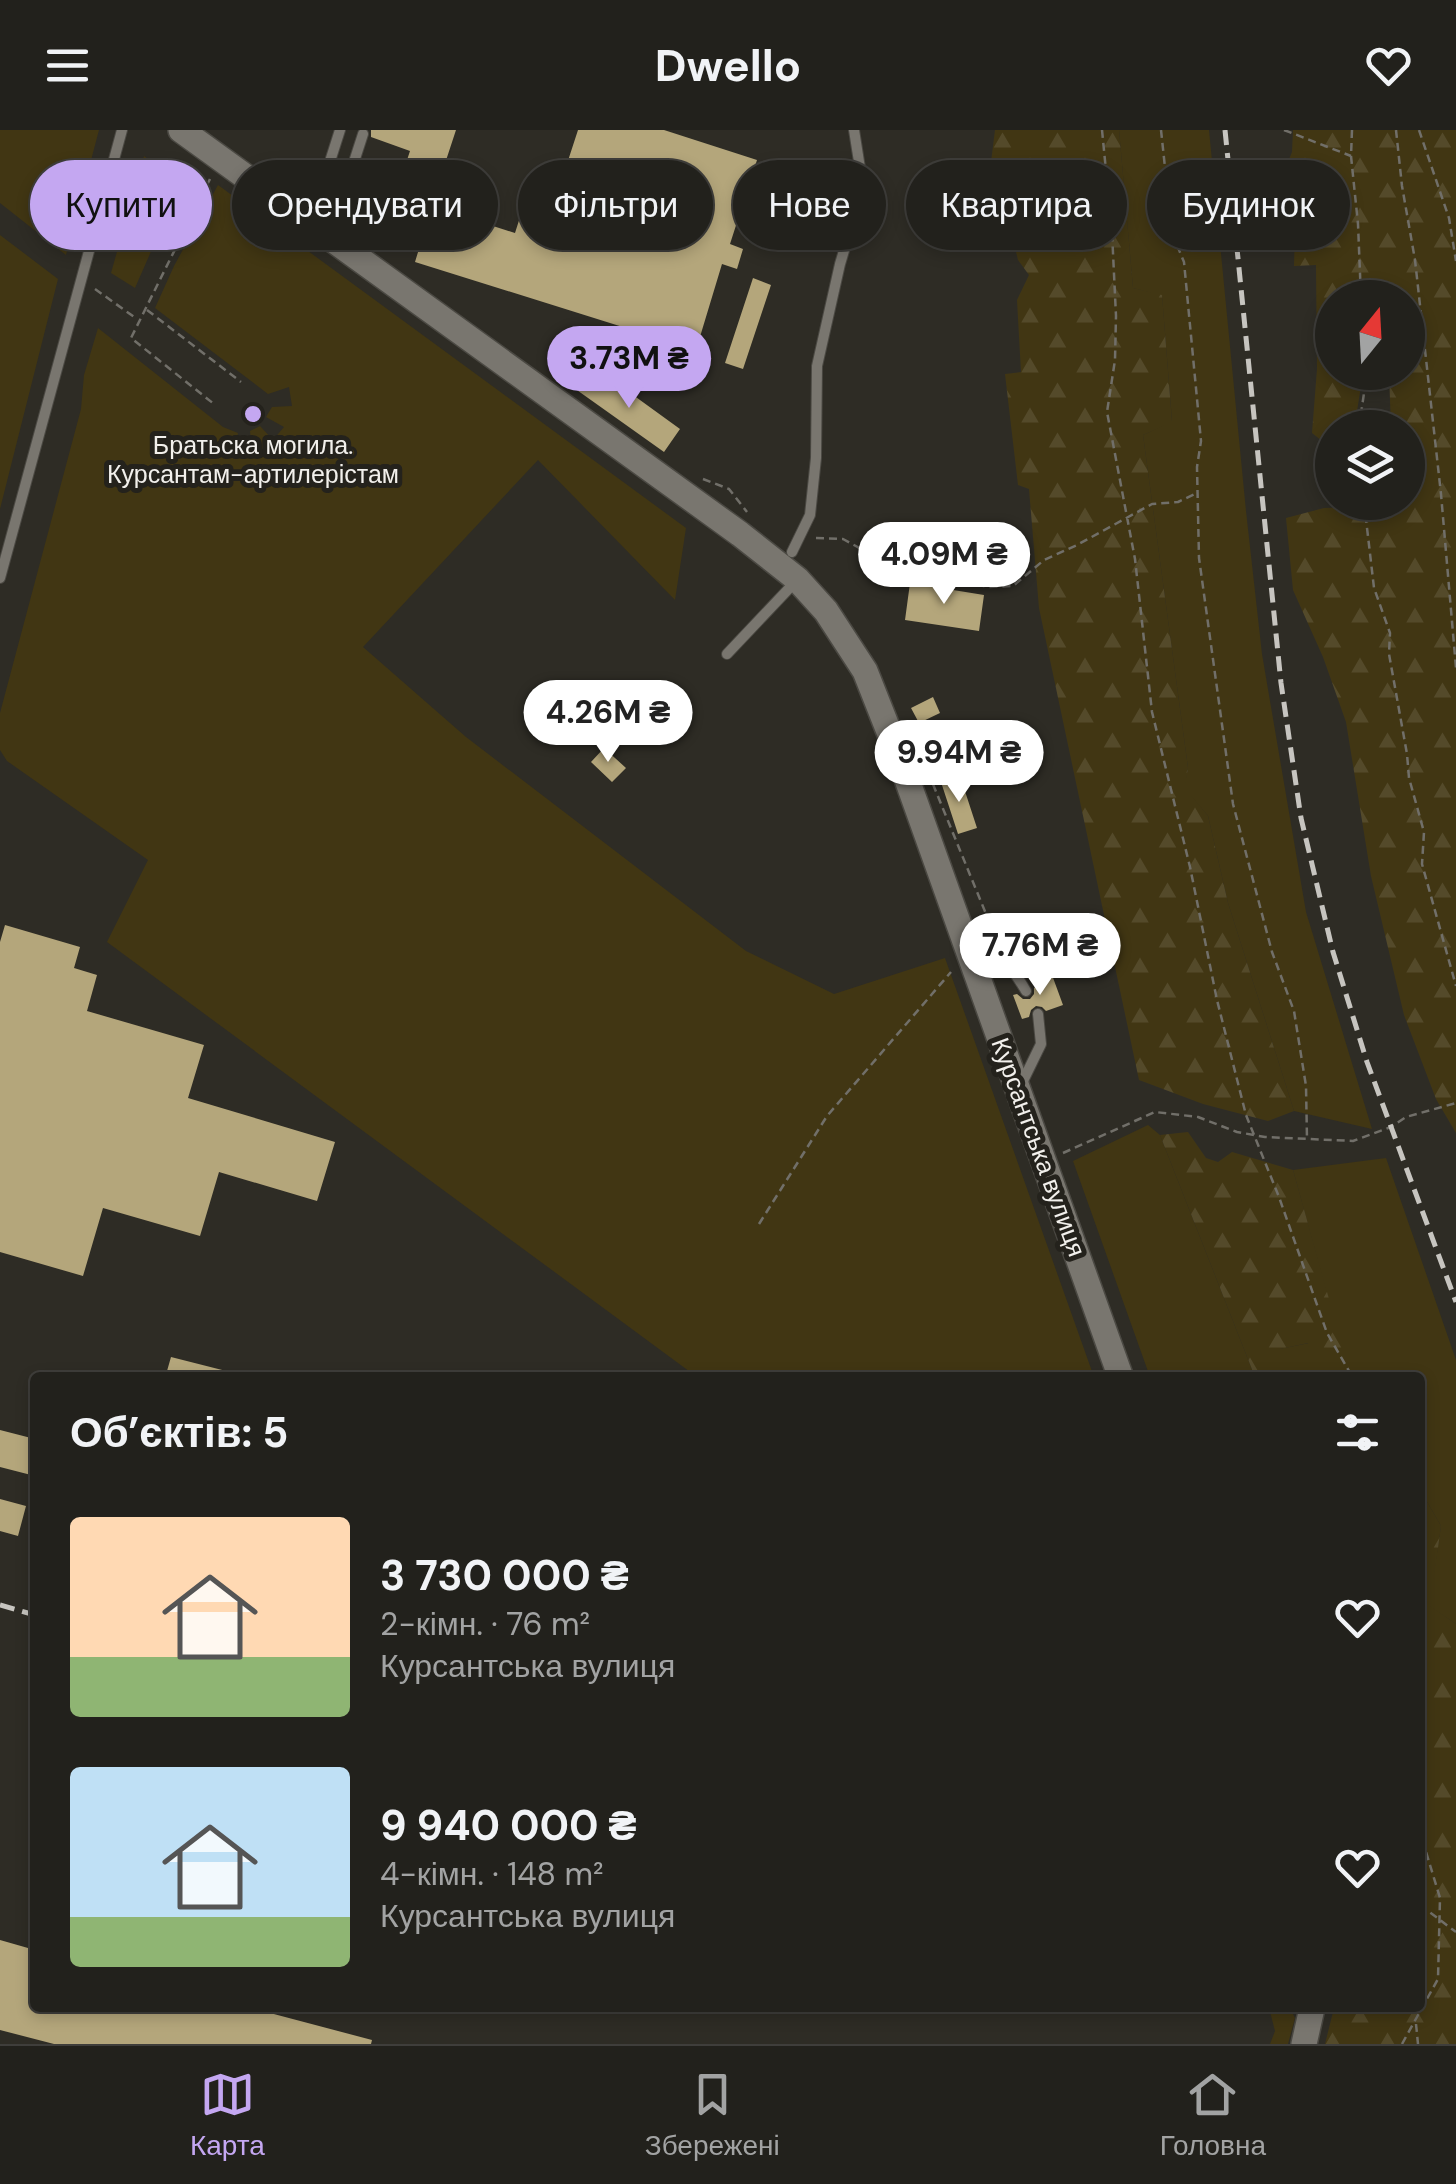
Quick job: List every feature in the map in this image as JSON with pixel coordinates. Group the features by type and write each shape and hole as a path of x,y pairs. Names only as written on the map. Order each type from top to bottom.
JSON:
{"street":[{"name":"Курсантська вулиця","path":"181,130 232,167"},
{"name":"Курсантська вулиця","path":"349,250 740,534 798,579 826,611 865,672 899,757 1119,1372"},
{"path":"1304,2044 1311,2012"}],"lane":[{"path":"0,578 3,552 122,130"},
{"path":"334,160 340,130"},
{"path":"792,552 810,515 818,366 840,264 863,187 854,130"},
{"path":"351,160 363,134"},
{"path":"727,654 798,579"},
{"path":"965,941 998,952 1026,990"},
{"path":"1018,1090 1040,1044 1038,1014"}],"path":[{"path":"1102,130 1116,316 1115,360 1106,412 1134,559 1152,712 1246,1115 1327,1333 1350,1372"},
{"path":"1161,130 1172,232 1184,262 1201,441 1197,468 1199,558 1234,804 1272,952 1294,1011 1306,1086 1307,1139"},
{"path":"1284,130 1351,156"},
{"path":"1352,130 1361,280"},
{"path":"1396,130 1415,260 1456,668"},
{"path":"1419,130 1450,218 1456,261"},
{"path":"214,404 131,338 220,158"},
{"path":"1450,218 1456,226"},
{"path":"81,279 140,321"},
{"path":"145,310 241,382"},
{"path":"799,537 843,539 874,556 987,588 1013,586 1044,560 1152,504 1178,502 1197,492"},
{"path":"1366,520 1374,588 1390,633 1389,654 1409,778 1424,832 1422,864 1456,986"},
{"path":"759,1224 827,1116 965,941"},
{"path":"1044,1162 1156,1112 1198,1117 1254,1135 1353,1140 1391,1128 1406,1117 1456,1103"},
{"path":"1425,1848 1440,1898 1438,1979 1425,2003"},
{"path":"1425,1910 1456,1932"},
{"path":"1415,2012 1418,2044"},
{"path":"1402,2044 1420,2012"}],"green space":[{"path":"0,130 99,130 91,160 30,160 30,227 0,203"},
{"path":"995,130 1119,130 1122,160 991,160"},
{"path":"1119,130 1209,130 1212,160 1147,160 1147,250 1221,250 1262,654 1306,912 1372,1129 1294,1111 1228,903 1208,816 1184,788 1188,768 1143,435 1172,421 1162,296 1133,288 1127,160 1122,160"},
{"path":"1293,130 1456,130 1456,1133 1436,1099 1404,1015 1371,876 1346,722 1293,590 1286,518 1315,510 1315,520 1425,520 1425,410 1390,410 1390,390 1425,390 1425,280 1316,280 1316,265 1294,266 1294,250 1350,250 1350,160 1289,160"},
{"path":"218,185 232,195 232,250 307,250 686,528 675,600 538,460 363,647 466,737 746,951 834,994 945,958 1092,1372 690,1372 107,942 148,860 7,761 0,750 0,713 81,409 84,375 98,328 223,427 238,433 235,451 252,451 250,431 260,426 273,440 284,427 266,417 272,407 292,406 289,387 268,394 155,308 183,250 212,250 212,196"},
{"path":"1127,220 1133,288 1162,295 1172,422 1143,435 1188,768 1185,788 1208,816 1228,903 1294,1111 1268,1121 1203,1104 1139,1080 1039,608 1029,489 1018,485 1005,374 1021,372 1017,300 1029,275 1016,250 1127,250"},
{"path":"0,235 58,279 0,509"},
{"path":"117,250 152,250 135,288 111,273"},
{"path":"1315,390 1360,390 1357,410 1315,410 1315,435 1312,433"},
{"path":"1148,1125 1160,1135 1253,1372 1148,1372 1073,1161"},
{"path":"1188,1132 1206,1158 1218,1162 1232,1152 1293,1170 1346,1360 1319,1367 1308,1343 1280,1349 1280,1372 1253,1372 1160,1135"},
{"path":"1386,1158 1456,1360 1456,1624 1429,1606 1441,1526 1425,1499 1425,1372 1280,1372 1279,1349 1309,1343 1345,1360 1293,1170"},
{"path":"1425,1499 1441,1526 1430,1606 1456,1624 1456,2044 1325,2044 1333,2012 1425,2012"},
{"path":"1270,2012 1292,2012 1295,2018 1288,2044 1270,2044 1275,2031"}],"building":[{"path":"371,130 456,130 446,160 407,160 410,151 371,137"},
{"path":"578,130 664,130 757,160 733,160 730,244 733,250 743,250 737,269 722,264 696,350 415,262 419,250 498,250 498,228 515,233 518,224 518,250 713,250 713,160 568,160"},
{"path":"753,278 771,285 743,369 725,363"},
{"path":"586,372 606,387 611,379 680,429 664,452 574,388"},
{"path":"910,583 984,595 979,631 905,620"},
{"path":"933,697 940,713 919,723 911,708"},
{"path":"604,748 626,768 612,782 591,762"},
{"path":"960,776 977,828 958,834 941,782"},
{"path":"5,925 80,947 74,968 97,975 87,1011 204,1045 188,1098 335,1142 317,1201 219,1172 200,1236 103,1208 83,1276 0,1252 0,942"},
{"path":"1052,975 1063,1005 1046,1011 1036,1006 1029,1017 1022,1019 1013,995 1030,999 1037,986 1035,981"},
{"path":"171,1357 230,1372 167,1372"},
{"path":"0,1430 30,1438 30,1475 0,1467"},
{"path":"0,1499 26,1506 18,1536 0,1531"},
{"path":"0,1940 30,1949 30,2012 266,2012 372,2040 371,2044 54,2044 0,2030"}],"railway":[{"path":"1225,130 1281,683 1301,818 1333,952 1367,1062 1456,1302"},
{"path":"0,1605 30,1614"}],"place":[{"name":"Братьска могила. Курсантам-артилерістам","path":"253,414"}]}
